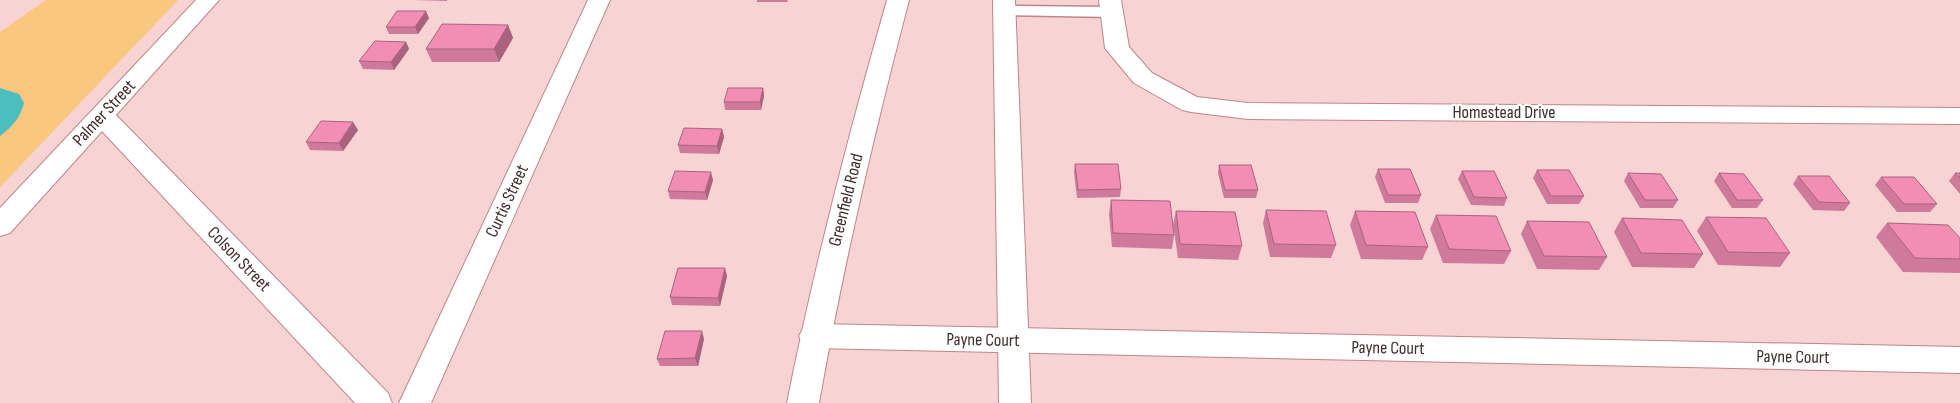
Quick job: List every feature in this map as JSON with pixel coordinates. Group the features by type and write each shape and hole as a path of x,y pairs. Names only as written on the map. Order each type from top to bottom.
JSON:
{"street":[{"name":"Palmer Street","path":"0,226 208,0"},
{"name":"Curtis Street","path":"415,403 599,0"},
{"name":"Greenfield Road","path":"803,403 828,272 898,0"},
{"path":"1004,6 1015,403"},
{"name":"Homestead Drive","path":"1111,6 1117,48 1143,78 1191,104 1248,111 1960,116"},
{"name":"Colson Street","path":"102,116 376,403"},
{"name":"Payne Court","path":"816,336 1960,360"}],"lane":[{"path":"1004,6 1111,6"}],"shaded area":[{"path":"46,0 178,0 0,187 0,32"}],"water":[{"path":"0,88 19,94 24,103 15,121 0,136"}],"building":[{"path":"397,11 426,11 415,27 386,27"},
{"path":"442,24 508,25 494,49 426,49"},
{"path":"375,41 406,42 391,62 359,61"},
{"path":"728,88 763,88 760,102 724,102"},
{"path":"321,121 353,122 339,143 306,142"},
{"path":"684,128 722,129 717,146 678,145"},
{"path":"1075,164 1118,164 1121,189 1078,190"},
{"path":"1219,165 1251,165 1258,190 1225,190"},
{"path":"1378,169 1410,169 1421,195 1388,195"},
{"path":"1537,170 1569,170 1584,196 1551,196"},
{"path":"675,171 711,172 705,192 668,191"},
{"path":"1462,171 1494,171 1507,198 1474,197"},
{"path":"1628,173 1661,174 1678,200 1645,200"},
{"path":"1719,173 1744,174 1763,200 1737,200"},
{"path":"1798,176 1829,176 1850,203 1819,202"},
{"path":"1881,177 1914,177 1937,204 1904,204"},
{"path":"1111,200 1170,201 1174,235 1113,233"},
{"path":"1266,210 1326,211 1336,245 1274,244"},
{"path":"1176,211 1235,212 1242,246 1180,244"},
{"path":"1355,211 1415,212 1428,247 1366,245"},
{"path":"1436,215 1496,216 1511,251 1449,249"},
{"path":"1706,217 1766,218 1790,253 1728,252"},
{"path":"1622,218 1682,220 1703,254 1641,253"},
{"path":"1527,221 1589,222 1607,257 1544,256"},
{"path":"1887,223 1948,225 1960,238 1960,259 1915,258"},
{"path":"678,268 725,268 718,298 670,297"},
{"path":"665,331 702,331 695,358 657,359"}]}
